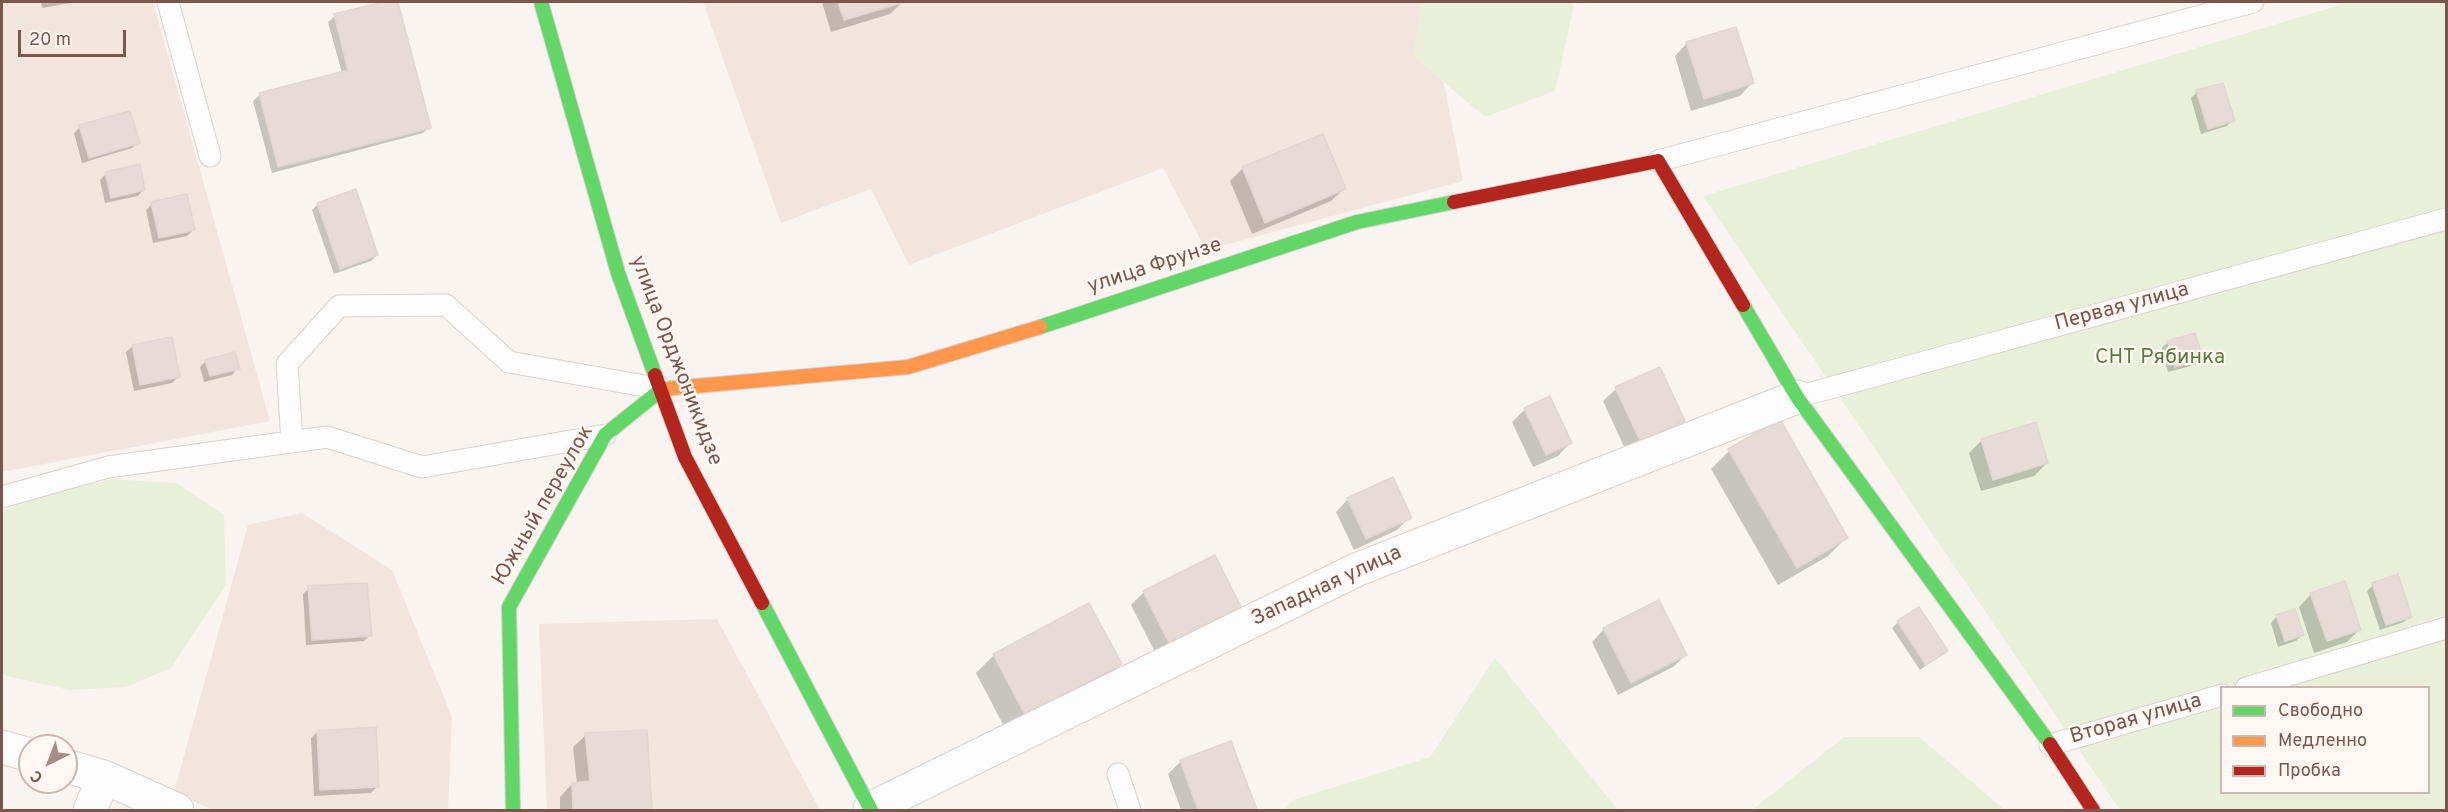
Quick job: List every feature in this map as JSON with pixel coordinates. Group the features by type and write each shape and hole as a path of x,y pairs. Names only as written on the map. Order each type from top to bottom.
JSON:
{"street":[{"name":"улица Орджоникидзе","path":"541,2 618,273 685,457 870,810"},
{"name":"улица Фрунзе","path":"662,389 908,367 1107,306 1357,222 1658,161"},
{"path":"1658,161 1797,397 2050,746 2093,810"},
{"name":"Южный переулок","path":"513,810 509,607 605,435 662,389"},
{"name":"Западная улица","path":"870,810 1356,570 1797,397"},
{"path":"2,747 18,752"},
{"path":"78,769 104,777 177,810"},
{"path":"90,810 104,777"}],"lane":[{"path":"168,2 210,156"},
{"path":"1658,161 2253,2"},
{"name":"Первая улица","path":"1797,397 2446,219"},
{"path":"292,442 287,364 339,306 446,305 509,362 662,389"},
{"path":"2,497 108,467 327,437 422,467 605,435"},
{"path":"2249,686 2446,628"},
{"name":"Вторая улица","path":"2050,746 2220,696"},
{"path":"1118,774 1130,810"}],"shaded area":[{"path":"2,2 153,2 270,421 2,472"},
{"path":"703,2 1428,2 1463,181 1206,250 1163,168 909,265 871,189 781,223"},
{"path":"302,513 392,570 452,717 448,810 213,810 174,792 248,525"},
{"path":"717,619 820,810 547,810 539,624"}],"green space":[{"path":"1421,2 1573,2 1555,91 1485,117 1413,56"},
{"name":"СНТ Рябинка","path":"2350,2 2446,2 2446,810 2120,810 1703,196"},
{"path":"111,479 176,483 224,515 226,585 171,668 126,687 69,690 7,676 2,673 2,511 44,495"},
{"path":"1495,658 1618,810 1283,810 1293,800 1430,757"},
{"path":"1844,737 1919,737 2005,810 1752,810"}],"building":[{"path":"383,2 398,2 431,128 278,167 259,93 348,70 334,14"},
{"path":"838,2 905,2 844,20"},
{"path":"1736,27 1754,83 1704,99 1686,42"},
{"path":"2223,83 2235,121 2208,129 2196,90"},
{"path":"130,111 140,143 89,158 79,125"},
{"path":"1323,134 1346,189 1265,223 1242,167"},
{"path":"140,164 145,190 111,198 105,172"},
{"path":"356,189 378,255 340,269 317,203"},
{"path":"187,194 195,230 159,238 151,202"},
{"path":"2195,333 2203,359 2175,367 2167,341"},
{"path":"172,337 180,377 140,385 132,345"},
{"path":"235,352 240,369 210,376 205,360"},
{"path":"1660,367 1685,421 1640,441 1615,387"},
{"path":"1550,396 1572,443 1546,455 1524,408"},
{"path":"1780,419 1848,538 1797,568 1728,449"},
{"path":"2036,422 2048,463 1993,480 1981,439"},
{"path":"1393,477 1412,518 1366,539 1347,498"},
{"path":"1215,555 1241,607 1169,643 1143,591"},
{"path":"2398,574 2412,617 2386,625 2372,583"},
{"path":"2345,581 2361,630 2327,641 2310,593"},
{"path":"367,583 372,636 312,640 308,586"},
{"path":"1659,600 1687,655 1631,683 1603,628"},
{"path":"1089,603 1122,664 1025,715 993,654"},
{"path":"1919,607 1948,651 1926,665 1897,621"},
{"path":"2295,609 2304,635 2285,641 2276,615"},
{"path":"376,727 379,787 320,790 317,731"},
{"path":"647,730 652,810 573,810 572,783 590,781 585,733"},
{"path":"1231,741 1257,810 1198,810 1180,760"}],"traffic: fast":[{"path":"541,2 618,273 655,375"},
{"path":"1040,327 1357,222 1454,202"},
{"path":"1743,305 1797,397 2050,744"},
{"path":"513,810 509,607 605,435 662,389"},
{"path":"762,603 871,810"}],"traffic: slow":[{"path":"662,389 908,367 1040,327"}],"traffic: jam":[{"path":"1454,202 1658,161 1743,305"},
{"path":"655,375 685,457 762,603"},
{"path":"2050,744 2093,810"}]}
